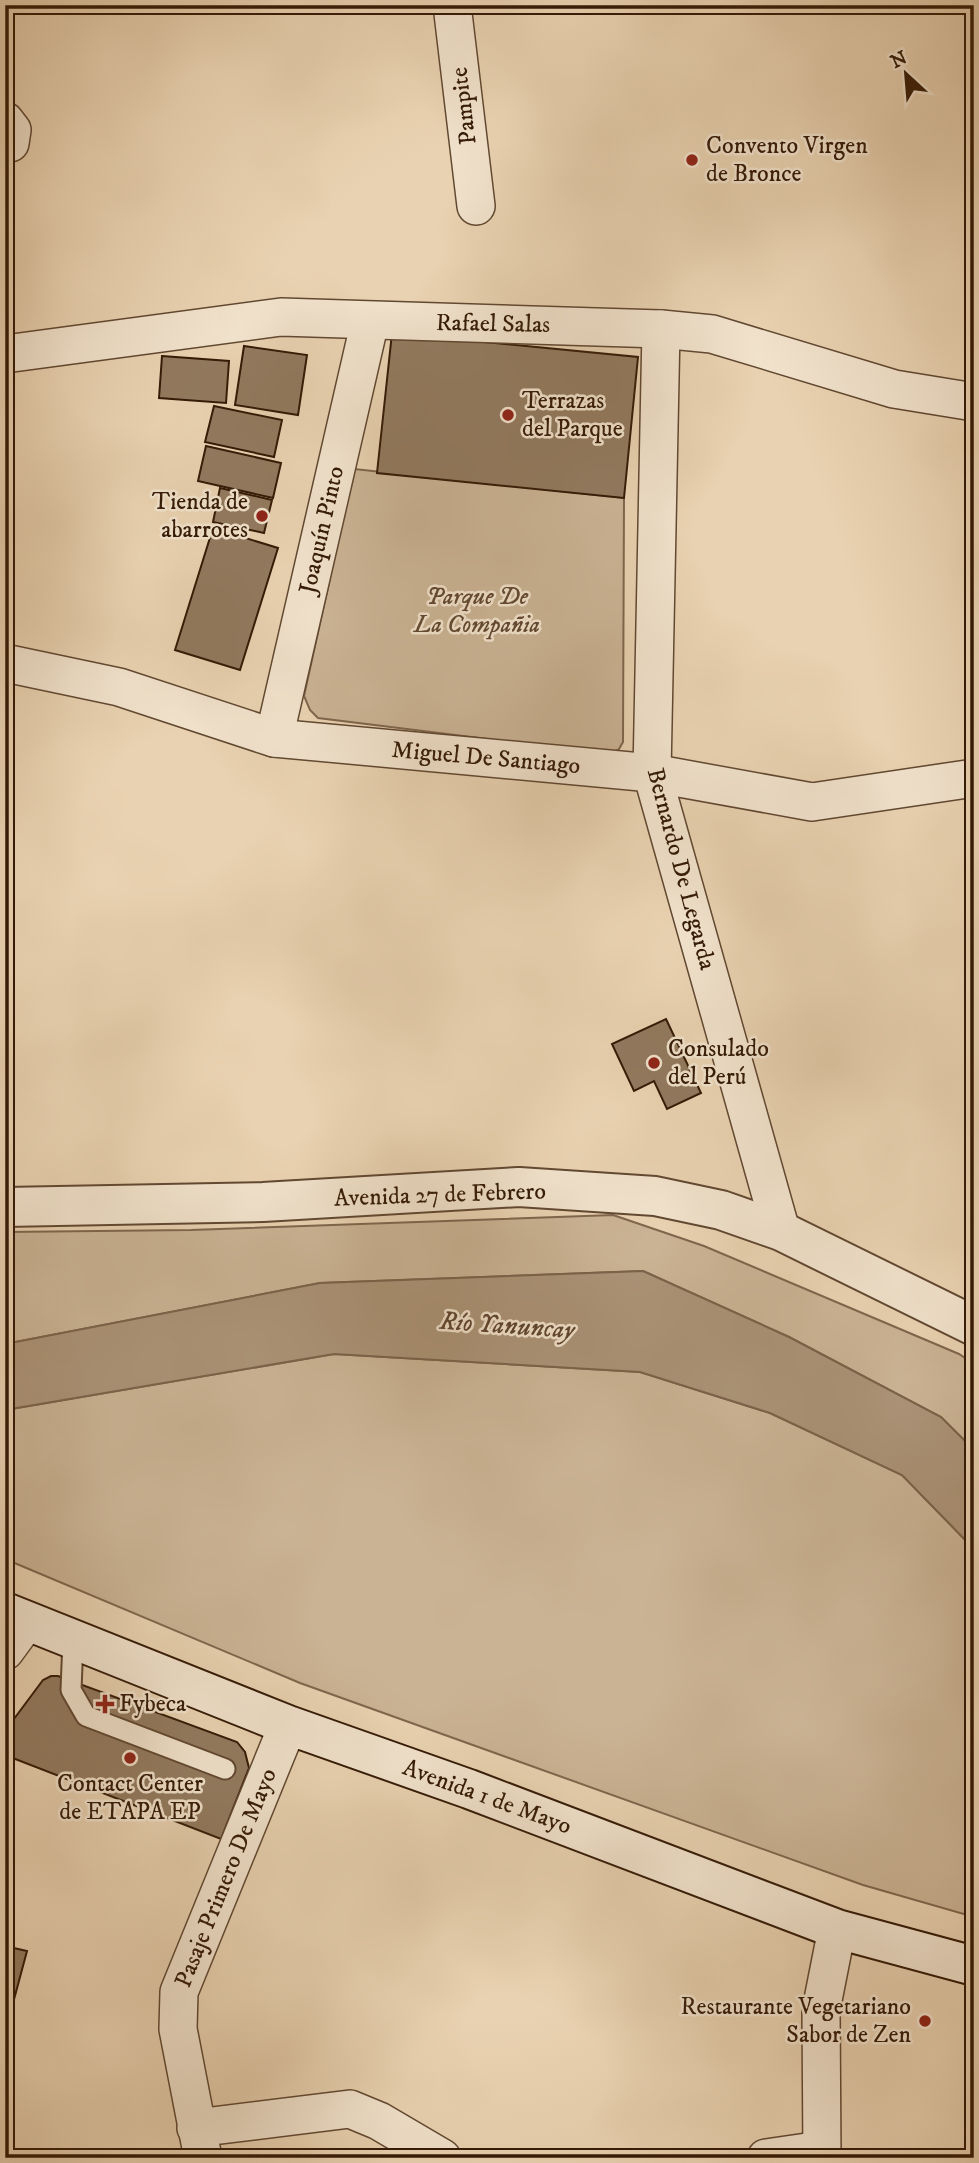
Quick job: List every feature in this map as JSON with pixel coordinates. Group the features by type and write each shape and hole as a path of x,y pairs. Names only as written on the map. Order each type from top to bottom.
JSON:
{"main road":[{"name":"Avenida 27 de Febrero","path":"5,1207 263,1202 519,1187 655,1196 722,1210 781,1231 974,1326"},
{"name":"Avenida 1 de Mayo","path":"12,1628 73,1640 288,1725 469,1788 837,1929 974,1966"}],"street":[{"name":"Pampite","path":"452,5 476,206"},
{"path":"5,121 12,130 10,143 5,144"},
{"name":"Rafael Salas","path":"5,354 281,317 662,329 712,334 894,390 974,402"},
{"name":"Joaquín Pinto","path":"274,738 370,321"},
{"name":"Bernardo De Legarda","path":"662,329 652,773 781,1231"},
{"name":"Miguel De Santiago","path":"5,663 119,687 274,738 652,773 812,802 974,778"},
{"name":"Pasaje Primero De Mayo","path":"199,2143 178,2029 179,1992 288,1725"},
{"path":"766,2158 821,2154 821,2010 837,1929"},
{"path":"199,2143 350,2109 379,2121 442,2158"}],"lane":[{"path":"73,1640 71,1690 86,1716 225,1769"}],"green space":[{"name":"Parque De La Compañia","path":"354,469 624,498 623,742 619,749 610,754 318,718 310,710 304,696"},
{"path":"613,1215 704,1246 959,1354 974,1364 974,1450 941,1417 789,1337 643,1271 320,1283 5,1344 5,1232 191,1230"},
{"path":"334,1354 640,1372 770,1413 902,1475 974,1549 974,1917 863,1885 300,1683 5,1559 5,1410"}],"water":[{"name":"Río Yanuncay","path":"643,1271 789,1337 941,1417 974,1450 974,1549 902,1475 770,1413 640,1372 334,1354 5,1410 5,1344 320,1283"}],"building":[{"name":"Terrazas del Parque","path":"392,333 638,357 624,498 377,473"},
{"path":"244,346 307,355 298,415 235,405"},
{"path":"162,356 229,361 226,403 159,398"},
{"path":"214,406 282,420 274,457 205,442"},
{"path":"206,446 281,463 273,498 198,481"},
{"path":"220,488 272,500 264,533 213,522"},
{"path":"213,528 278,548 240,670 175,650"},
{"name":"Consulado del Perú","path":"666,1019 701,1093 667,1109 654,1081 634,1091 612,1044"},
{"name":"Contact Center de ETAPA EP","path":"58,1676 237,1742 245,1752 249,1768 221,1839 5,1755 5,1731 43,1680"},
{"path":"5,1946 27,1951 5,2033"}],"place":[{"name":"Convento Virgen de Bronce","path":"692,160"},
{"name":"Terrazas del Parque","path":"508,415"},
{"name":"Tienda de abarrotes","path":"262,516"},
{"name":"Consulado del Perú","path":"654,1063"},
{"name":"Fybeca","path":"105,1704"},
{"name":"Contact Center de ETAPA EP","path":"130,1758"},
{"name":"Restaurante Vegetariano Sabor de Zen","path":"925,2021"}]}
